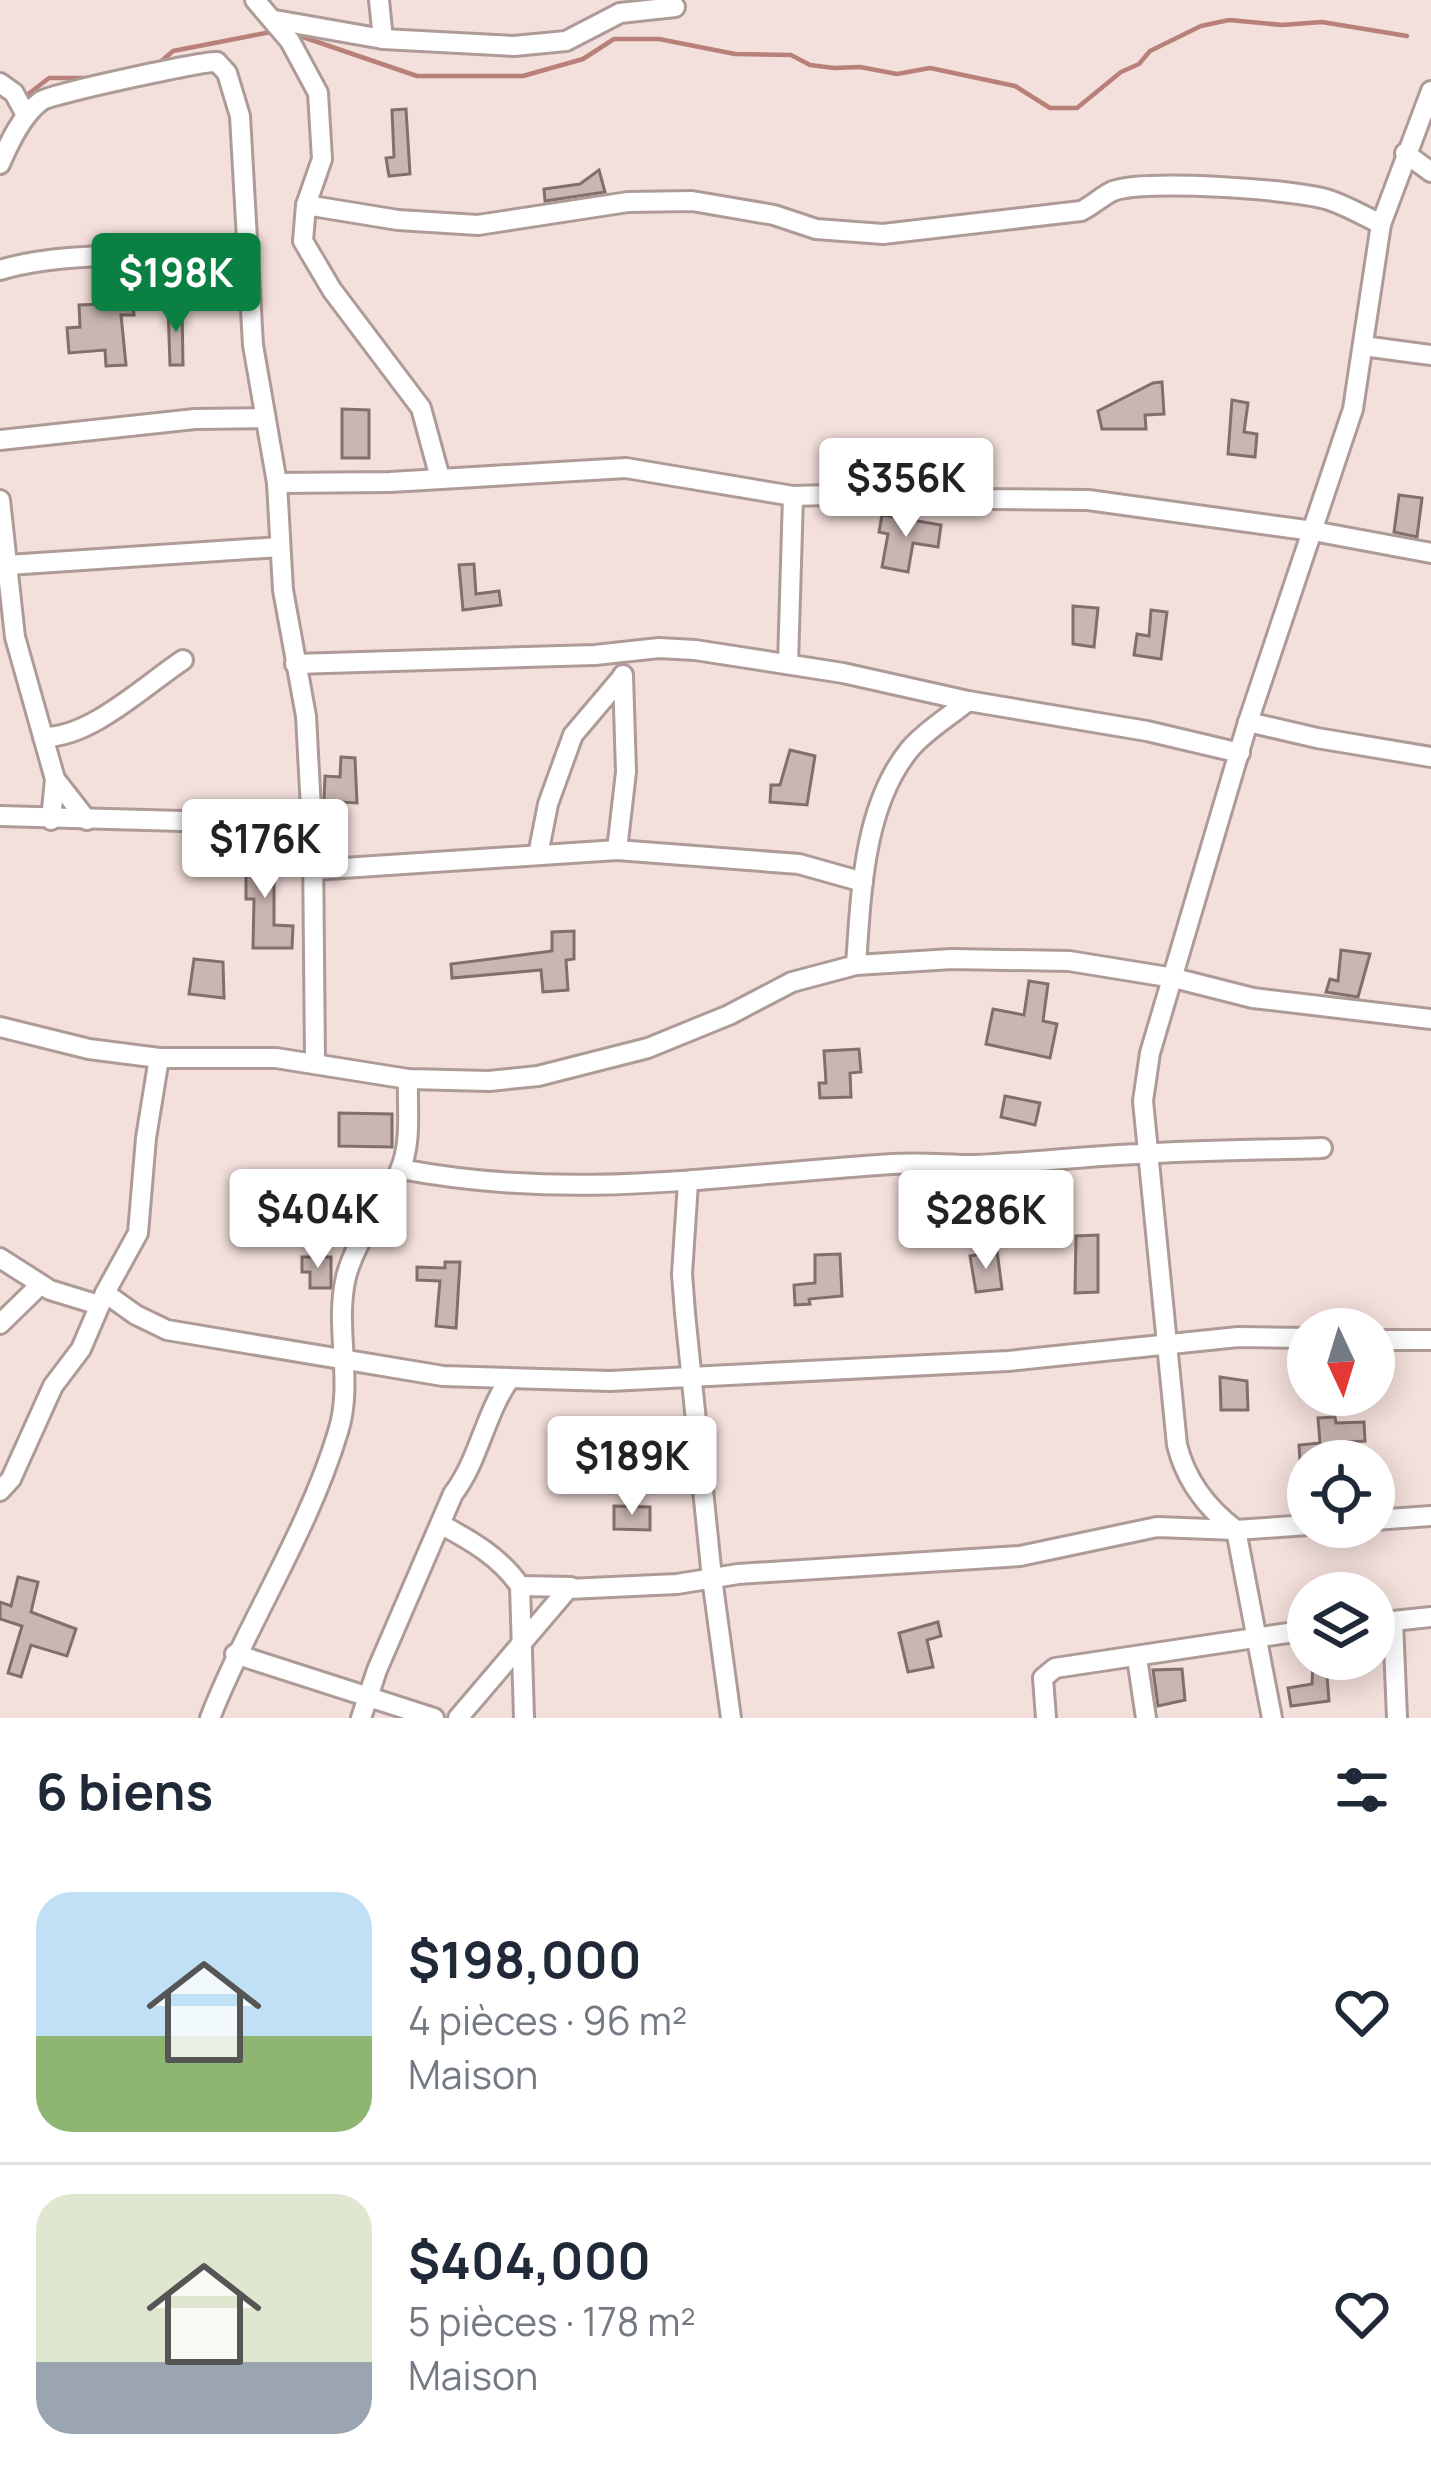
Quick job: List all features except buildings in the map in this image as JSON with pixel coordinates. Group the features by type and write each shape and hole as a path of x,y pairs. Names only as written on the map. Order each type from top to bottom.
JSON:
{"street":[{"path":"255,0 275,20 318,93 322,159 306,205 304,241 421,409 440,478"},
{"path":"380,0 383,39"},
{"path":"275,20 383,39 514,46 566,41 620,13 675,8"},
{"path":"0,164 26,115 44,98 201,61 217,62 227,73 240,116 253,345 277,483 295,664 307,716 315,1061"},
{"path":"0,83 14,93 26,115"},
{"path":"1272,1718 1236,1530 1215,1514 1181,1463 1172,1420 1143,1101 1150,1053 1248,722 1352,409 1381,224 1431,91"},
{"path":"1405,153 1431,172"},
{"path":"306,205 398,220 478,225 628,202 692,201 774,215 816,229 883,234 1081,211 1108,193 1127,188 1244,188 1330,200 1381,224"},
{"path":"0,270 40,262 141,256 246,258"},
{"path":"1363,346 1431,356"},
{"path":"0,440 196,419 265,418"},
{"path":"277,483 626,468 794,496 931,492 990,499 1088,500 1313,530 1431,553"},
{"path":"788,664 794,496"},
{"path":"0,500 8,565 6,619 55,779 51,820"},
{"path":"8,565 280,547"},
{"path":"617,850 626,772 622,676 627,650"},
{"path":"295,664 695,650 1147,731 1240,753"},
{"path":"43,737 63,737 86,727 183,660"},
{"path":"538,855 548,804 573,735 622,676"},
{"path":"856,965 863,882 890,782 910,747 968,701"},
{"path":"1248,722 1431,757"},
{"path":"55,779 87,820"},
{"path":"0,816 312,821"},
{"path":"313,870 617,850 799,864 863,882"},
{"path":"0,1027 89,1049 159,1058 315,1061 408,1078 489,1081 538,1076 648,1048 729,1015 792,982 856,965 952,959 1069,961 1174,978 1253,998 1431,1019"},
{"path":"0,1491 11,1479 53,1386 89,1335 102,1299 138,1233 159,1058"},
{"path":"210,1718 339,1430 346,1393 346,1279 356,1250 401,1168 408,1078"},
{"path":"401,1168 513,1186 688,1184 900,1163 971,1165 1322,1148"},
{"path":"688,1184 682,1274 731,1718"},
{"path":"0,1258 40,1285 102,1299 167,1330 443,1376 610,1381 1008,1361 1238,1337 1287,1338"},
{"path":"0,1324 40,1285"},
{"path":"1395,1340 1431,1340"},
{"path":"361,1718 453,1494 466,1477 491,1406 509,1380"},
{"path":"1395,1519 1431,1516"},
{"path":"442,1526 485,1550 520,1586 524,1718"},
{"path":"520,1586 677,1584 1020,1556 1156,1527 1287,1526"},
{"path":"458,1718 560,1595 575,1588"},
{"path":"1395,1621 1431,1617"},
{"path":"1046,1718 1046,1673 1066,1665 1287,1634"},
{"path":"236,1654 434,1718"},
{"path":"1137,1658 1146,1718"},
{"path":"1392,1680 1397,1718"}],"waterway":[{"path":"294,34 417,76 523,76 583,59 614,39 659,39 735,54 791,55 810,65 834,68 897,74 930,68 1015,86 1050,108 1077,108 1150,51 1201,26 1229,20 1282,25 1322,22 1407,36"},
{"path":"157,65 173,51 271,32"},
{"path":"22,99 49,78 94,78"}]}
